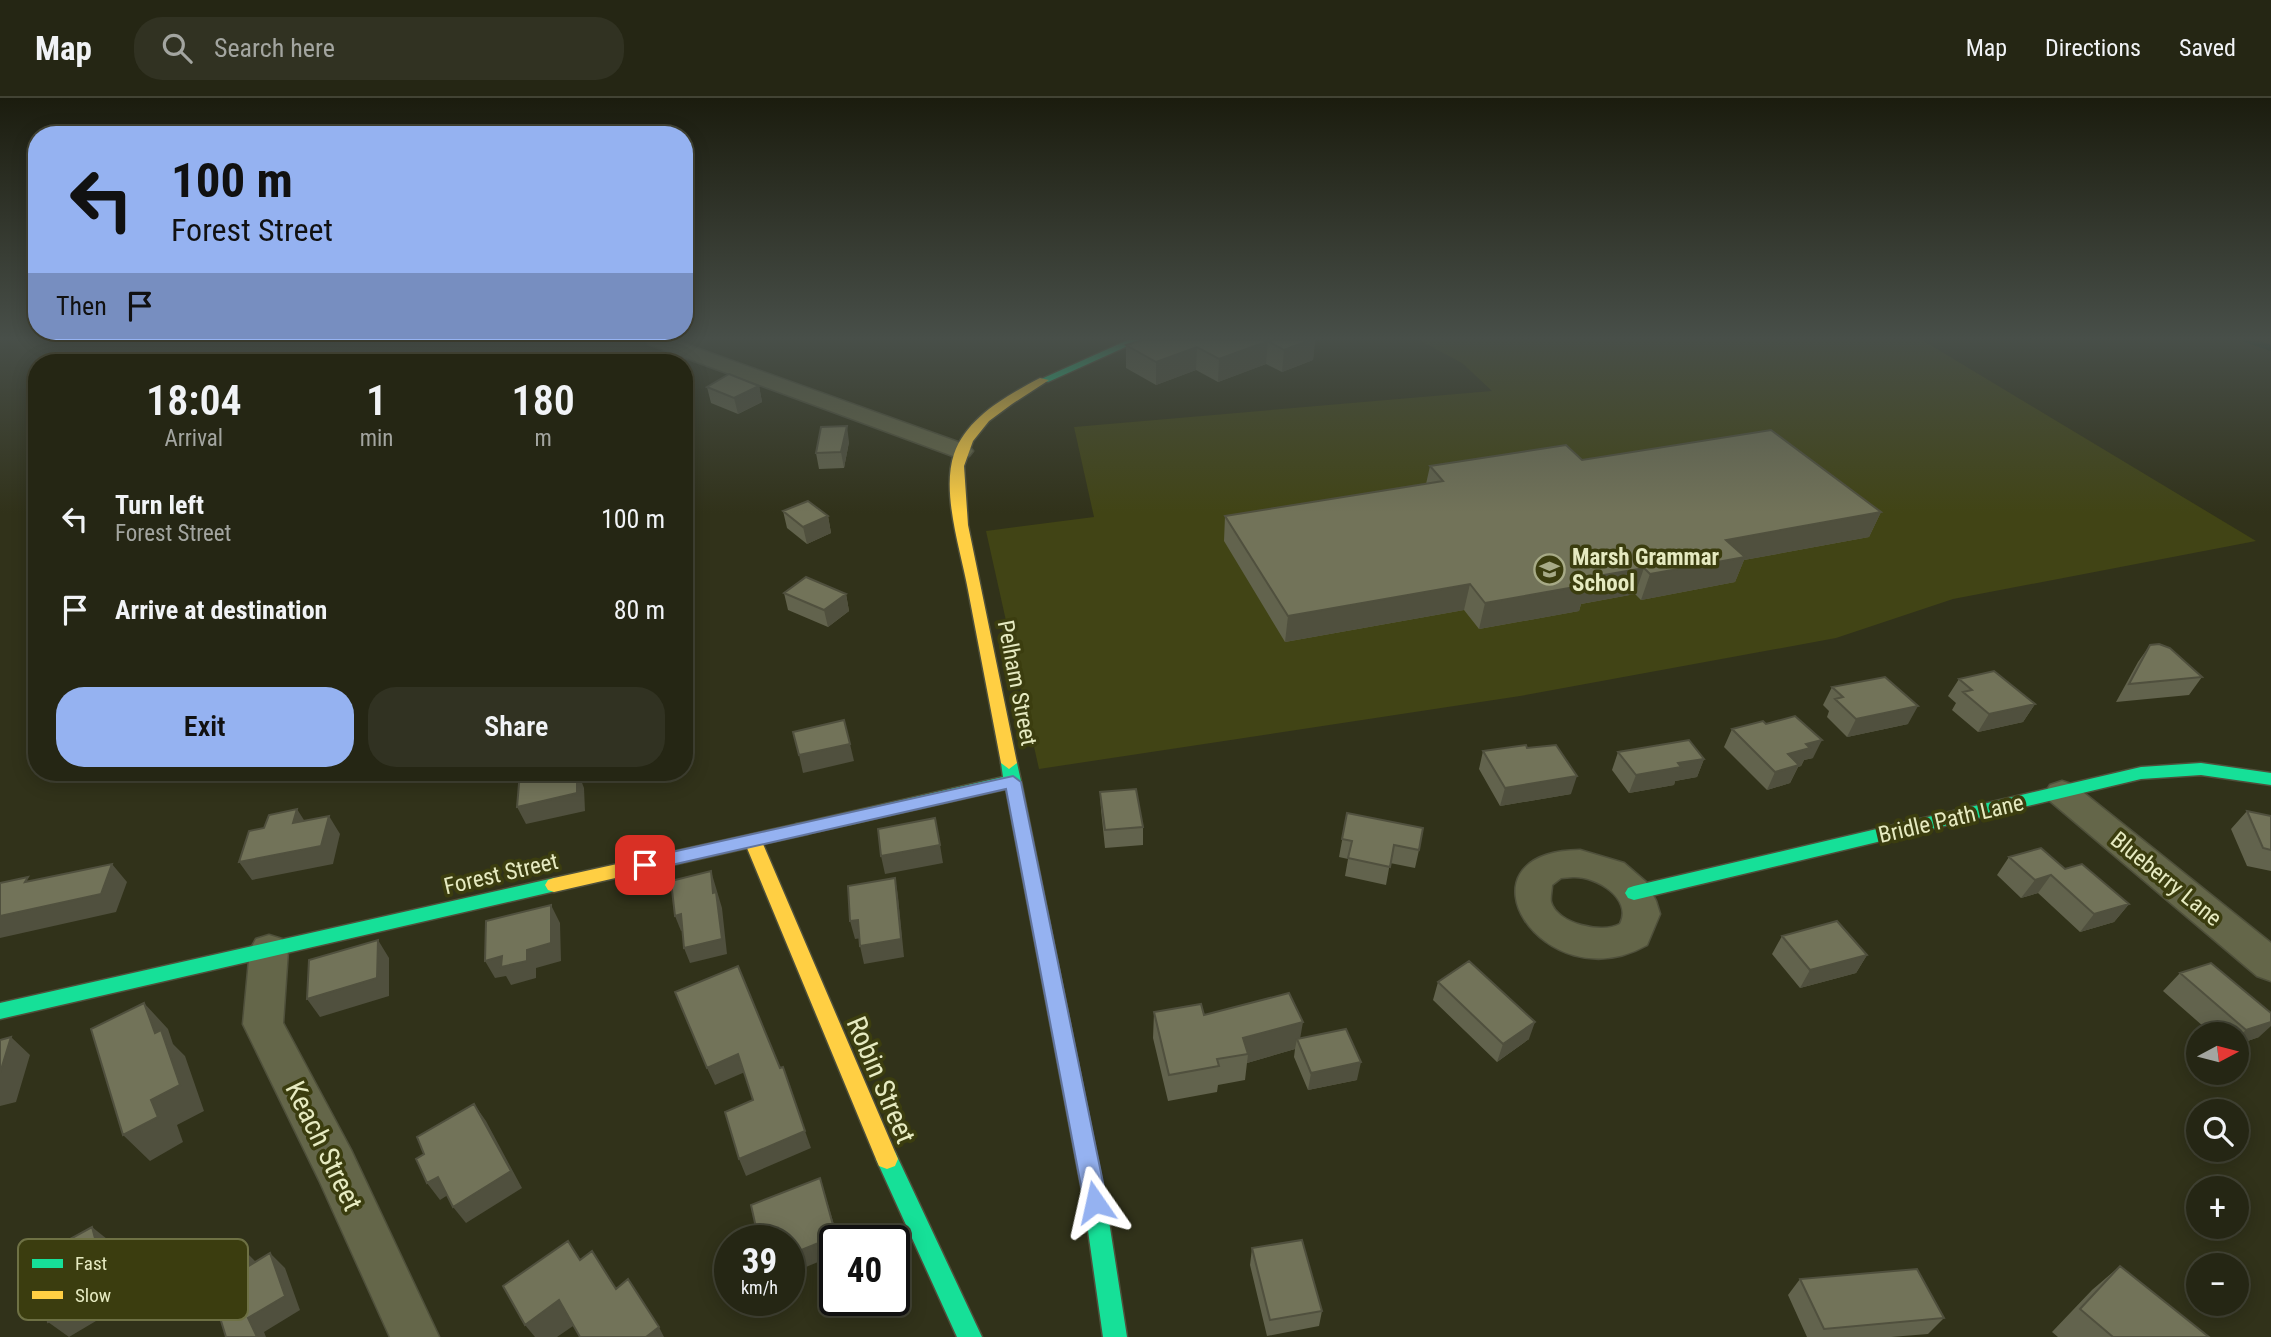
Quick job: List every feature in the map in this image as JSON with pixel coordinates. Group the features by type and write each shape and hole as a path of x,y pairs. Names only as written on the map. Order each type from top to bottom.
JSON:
{"street":[{"path":"814,398 961,451 973,433 1016,398"},
{"name":"Pelham Street","path":"961,451 957,470 960,511 1095,1202 1115,1337"},
{"name":"Bridle Path Lane","path":"1634,893 2125,776 2169,770 2220,771 2271,779"},
{"name":"Forest Street","path":"0,1011 1013,782"},
{"name":"Blueberry Lane","path":"2062,793 2271,965"},
{"name":"Robin Street","path":"752,840 898,1186 970,1337"},
{"name":"Keach Street","path":"269,950 263,1024 335,1165 415,1337"}],"shaded area":[{"name":"Marsh Grammar School","path":"1413,398 2018,398 2256,541 1953,599 1836,638 1520,696 1039,769 986,531 1094,517 1074,427"}],"building":[{"path":"847,426 841,452 816,453 821,427"},
{"path":"1771,430 1881,512 1726,540 1745,557 1650,574 1644,568 1581,579 1586,585 1485,603 1470,584 1288,616 1225,516 1443,481 1430,466 1566,445 1582,460"},
{"path":"808,501 828,516 803,527 783,511"},
{"path":"806,577 846,594 824,610 784,593"},
{"path":"2159,644 2170,648 2202,677 2129,684 2150,645"},
{"path":"1994,671 2035,704 1989,714 1963,692 1972,690 1959,679"},
{"path":"1885,677 1918,706 1856,719 1835,699 1843,697 1832,687"},
{"path":"1795,716 1822,740 1806,744 1810,748 1788,754 1799,765 1775,772 1732,729 1763,721 1766,724"},
{"path":"844,720 850,744 799,755 793,732"},
{"path":"1689,740 1704,759 1678,763 1681,767 1636,775 1618,752"},
{"path":"1526,745 1527,748 1556,745 1577,776 1505,788 1483,751"},
{"path":"519,781 577,781 577,793 517,807"},
{"path":"1136,789 1143,827 1105,830 1100,792"},
{"path":"297,809 293,823 329,816 321,846 239,862 249,831 264,828 269,815"},
{"path":"2247,811 2271,816 2271,850 2263,848"},
{"path":"1347,813 1423,828 1419,850 1394,845 1390,867 1348,858 1352,841 1342,839"},
{"path":"935,818 940,845 881,856 878,829"},
{"path":"2041,848 2065,869 2082,864 2129,904 2094,914 2051,875 2035,880 2009,857"},
{"path":"112,864 101,894 0,916 0,883 28,877 25,882"},
{"path":"711,871 722,939 684,948 681,914 675,916 671,881"},
{"path":"895,878 901,939 860,946 858,920 850,921 848,886"},
{"path":"551,905 551,943 527,950 527,961 501,967 502,956 485,961 486,921"},
{"path":"1837,921 1867,955 1810,970 1782,936"},
{"path":"378,940 377,978 307,999 309,960"},
{"path":"1469,961 1535,1022 1503,1044 1438,982"},
{"path":"2211,963 2271,1013 2271,1022 2249,1029 2249,1022 2237,1022 2180,973"},
{"path":"738,966 780,1068 783,1067 805,1131 739,1159 725,1112 753,1100 738,1054 707,1068 675,992"},
{"path":"1289,993 1303,1022 1243,1038 1248,1054 1217,1059 1219,1066 1169,1075 1154,1012 1201,1004 1204,1015"},
{"path":"144,1003 155,1033 161,1030 180,1085 151,1100 158,1117 123,1135 91,1029"},
{"path":"1346,1029 1361,1062 1311,1073 1297,1039"},
{"path":"11,1037 0,1073 0,1040"},
{"path":"474,1104 511,1171 453,1207 438,1177 427,1183 416,1159 424,1154 417,1137"},
{"path":"820,1178 833,1225 819,1225 819,1243 805,1249 805,1225 755,1225 751,1205"},
{"path":"92,1227 95,1239 70,1239"},
{"path":"1302,1240 1322,1311 1270,1320 1252,1248"},
{"path":"568,1241 580,1260 592,1251 616,1289 628,1279 659,1327 646,1337 580,1337 559,1300 525,1325 503,1286"},
{"path":"270,1253 285,1296 248,1318 248,1266"},
{"path":"2120,1266 2209,1337 2113,1337 2080,1309"},
{"path":"1917,1269 1944,1318 1824,1329 1800,1279"},
{"path":"248,1318 257,1337 226,1337 221,1320"}],"traffic: fast":[{"path":"1009,763 1095,1202 1115,1337"},
{"path":"1634,893 2141,773 2201,769 2271,779"},
{"path":"802,829 1013,781"},
{"path":"0,1011 554,885"},
{"path":"887,1159 970,1337"}],"traffic: slow":[{"path":"1009,763 958,504 957,466 967,440 985,419 1013,398"},
{"path":"554,885 802,829"},
{"path":"752,840 887,1159"}],"place":[{"name":"Marsh Grammar School","path":"1549,570"}],"route":[{"path":"645,865 1013,782 1095,1202"}]}
